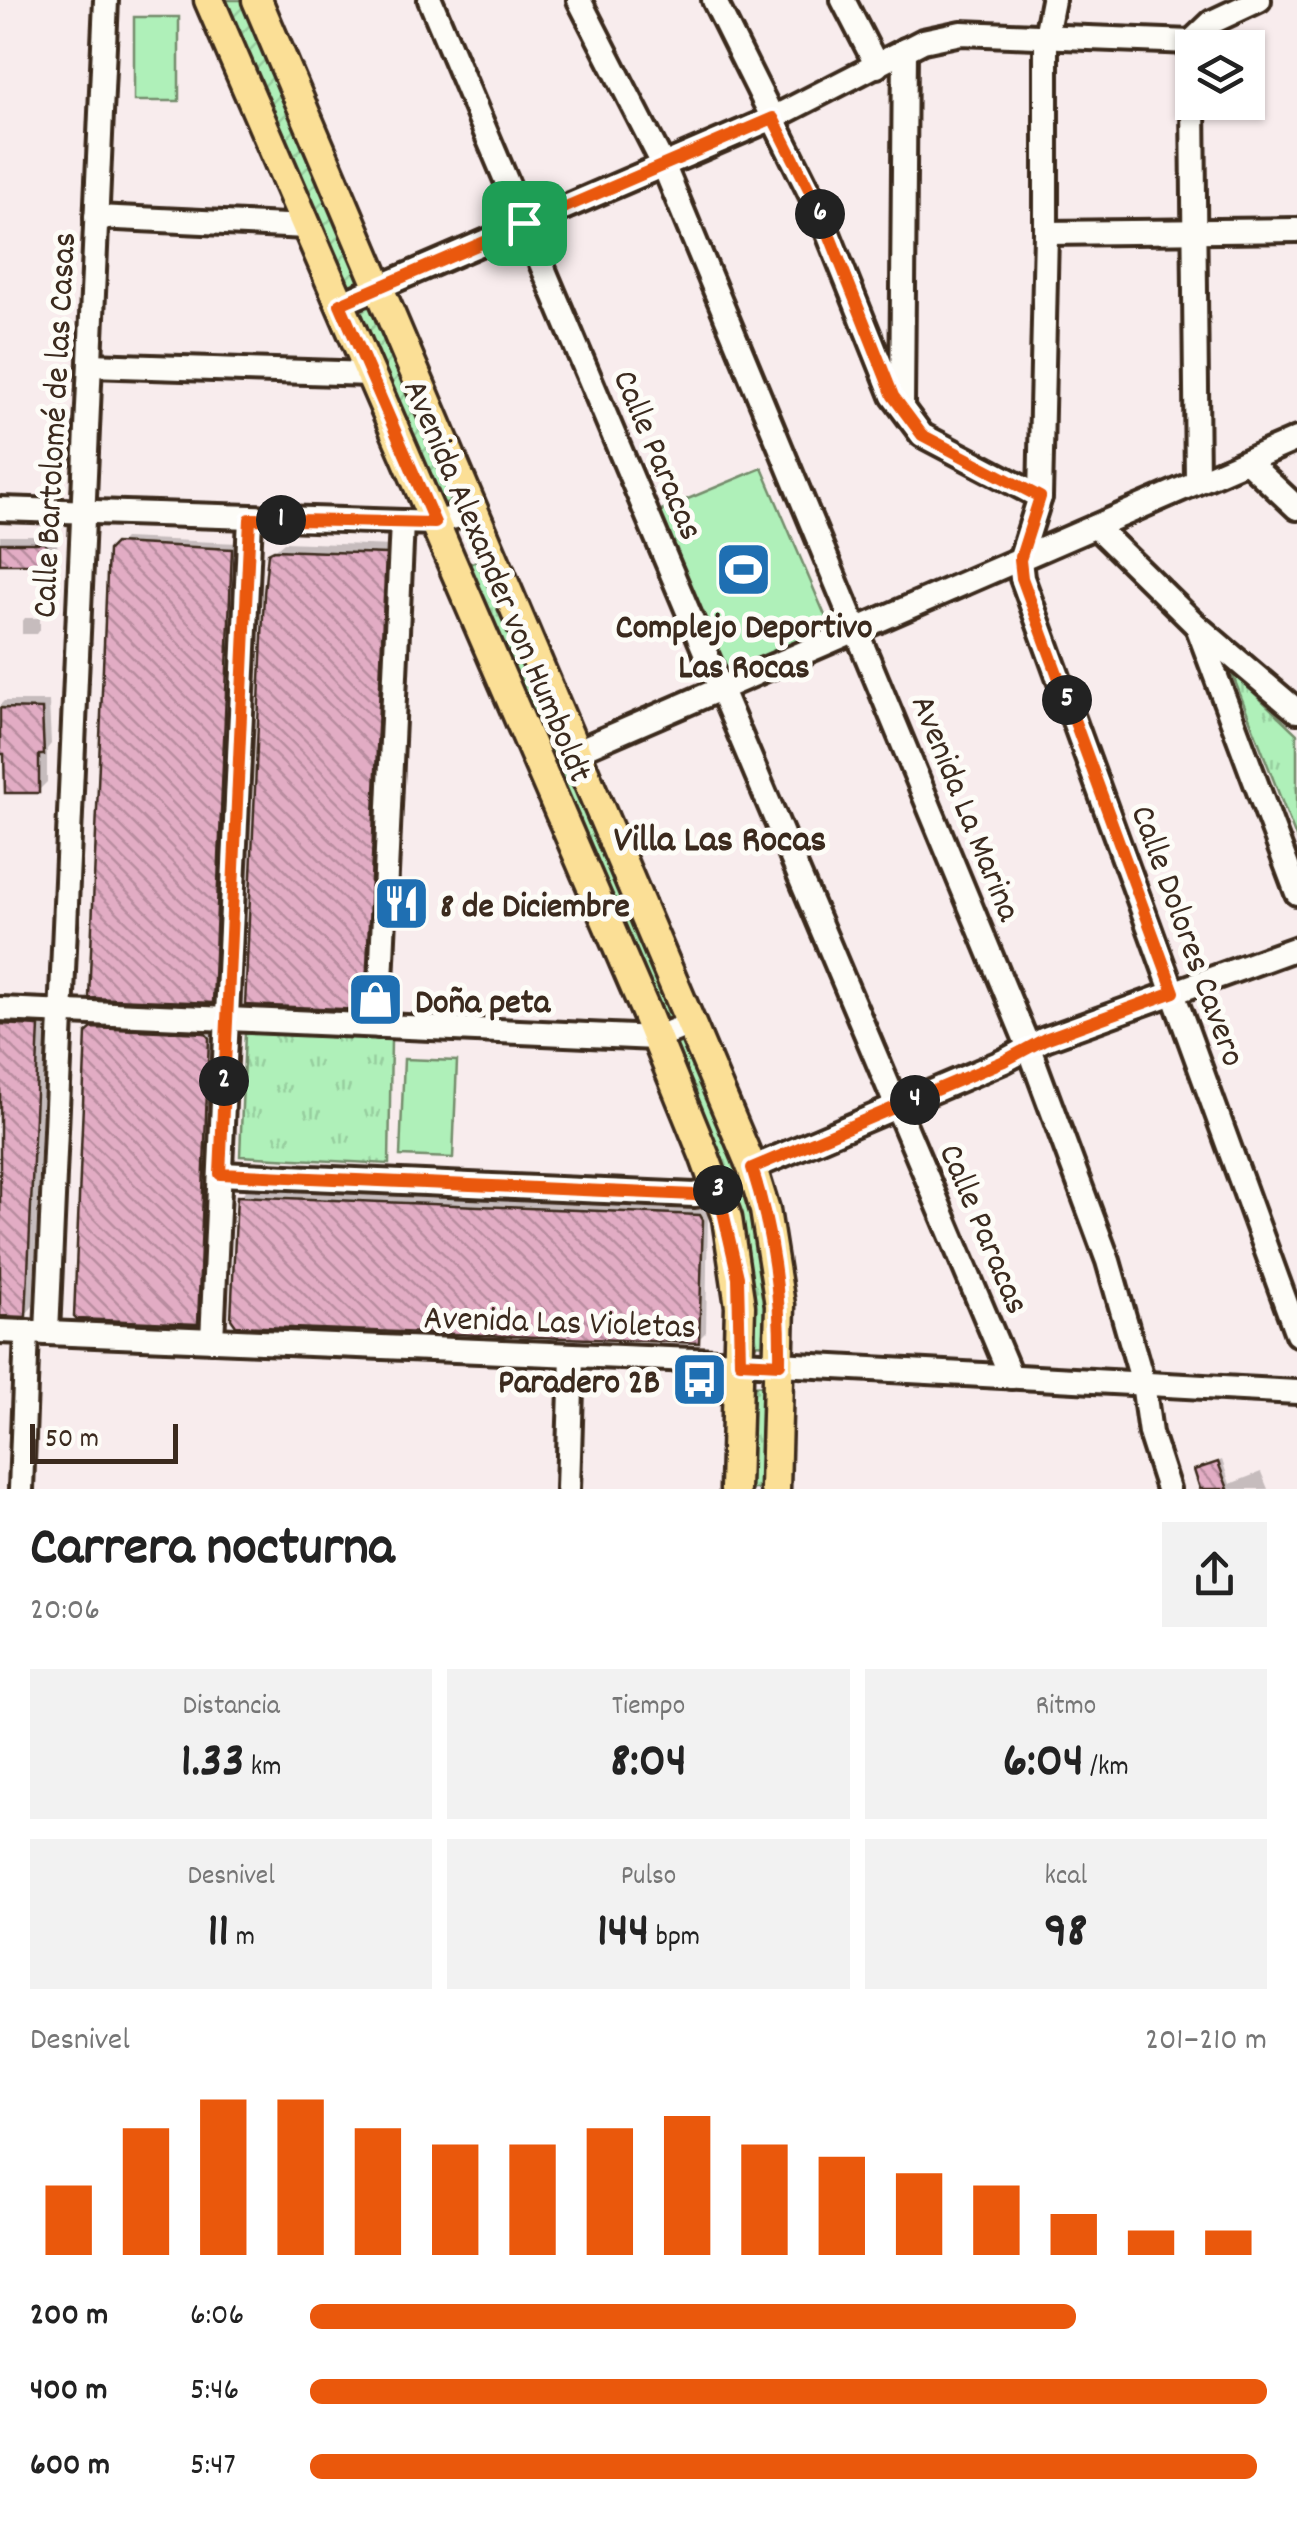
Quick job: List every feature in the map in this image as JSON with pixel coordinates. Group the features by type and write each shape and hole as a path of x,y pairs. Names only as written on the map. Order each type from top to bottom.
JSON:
{"main road":[{"name":"Avenida Alexander von Humboldt","path":"209,0 718,1190 738,1277 740,1362 735,1489"},
{"name":"Avenida Alexander von Humboldt","path":"257,0 752,1168 778,1274 780,1364 775,1489"}],"street":[{"name":"Calle Bartolomé de las Casas","path":"20,1489 37,1332 61,1012 106,0"},
{"name":"Calle Paracas","path":"430,0 1011,1377"},
{"name":"Avenida La Marina","path":"580,0 663,164 1029,1048 1108,1261 1143,1383 1150,1433 1168,1489"},
{"path":"714,0 820,211 893,396 922,435 1040,497"},
{"path":"844,0 877,66"},
{"path":"1020,560 1040,497 1046,36 1053,0"},
{"path":"1204,30 1212,22 1259,0"},
{"path":"340,304 773,118 922,40 961,33 1175,41"},
{"path":"902,408 905,50"},
{"path":"1193,120 1197,481"},
{"path":"96,216 307,227"},
{"path":"1046,233 1297,230"},
{"path":"90,366 370,374"},
{"path":"576,751 1297,439"},
{"path":"1246,460 1297,508"},
{"path":"0,509 435,523 475,511"},
{"path":"212,1340 250,519"},
{"path":"379,1026 402,522"},
{"path":"1096,527 1197,626 1297,712"},
{"name":"Calle Dolores Cavero","path":"1020,560 1022,578 1297,1334"},
{"path":"1197,626 1297,893"},
{"path":"752,1168 898,1108 1045,1039 1297,948"},
{"path":"0,1009 656,1038 692,1023"},
{"path":"220,1174 695,1195 718,1190"},
{"name":"Avenida Las Violetas","path":"0,1331 740,1362 1297,1392"},
{"path":"568,1489 572,1355"}],"green space":[{"path":"223,0 246,0 459,497 440,506"},
{"path":"134,17 179,17 179,101 134,101"},
{"name":"Complejo Deportivo Las Rocas","path":"762,468 830,627 725,671 659,511"},
{"path":"483,558 744,1169 766,1252 773,1345 750,1344 748,1301 465,566"},
{"path":"1231,671 1297,734 1297,840"},
{"path":"245,1033 391,1039 389,1164 240,1156"},
{"path":"404,1059 457,1061 453,1158 400,1156"},
{"path":"769,1385 765,1489 746,1489 751,1386"}],"building":[{"path":"0,543 44,543 50,550 51,564 0,564"},
{"path":"115,543 232,549 213,1003 89,998 108,550"},
{"path":"274,550 386,554 365,1010 245,1005 264,594 268,553"},
{"path":"0,708 42,709 44,755 39,755 39,793 5,793"},
{"path":"0,1024 39,1026 26,1317 0,1316"},
{"path":"92,1028 205,1033 209,1038 198,1324 74,1316 86,1033"},
{"path":"237,1196 700,1215 703,1220 699,1343 236,1326 231,1319"},
{"path":"1218,1462 1228,1489 1200,1489 1194,1470"}],"place":[{"name":"Complejo Deportivo Las Rocas","path":"744,569"},
{"name":"8 de Diciembre","path":"401,904"},
{"name":"Doña peta","path":"376,1000"},
{"name":"Paradero 2B","path":"699,1380"}],"district":[{"name":"Villa Las Rocas","path":"720,837"}],"route":[{"path":"773,118 820,211 893,396 922,435 1040,497 1020,560 1022,578 1174,992 1045,1039 898,1108 752,1168 778,1274 780,1364 740,1362 738,1277 718,1190 695,1195 220,1174 250,519 435,523 340,304 524,223 773,118"}]}
